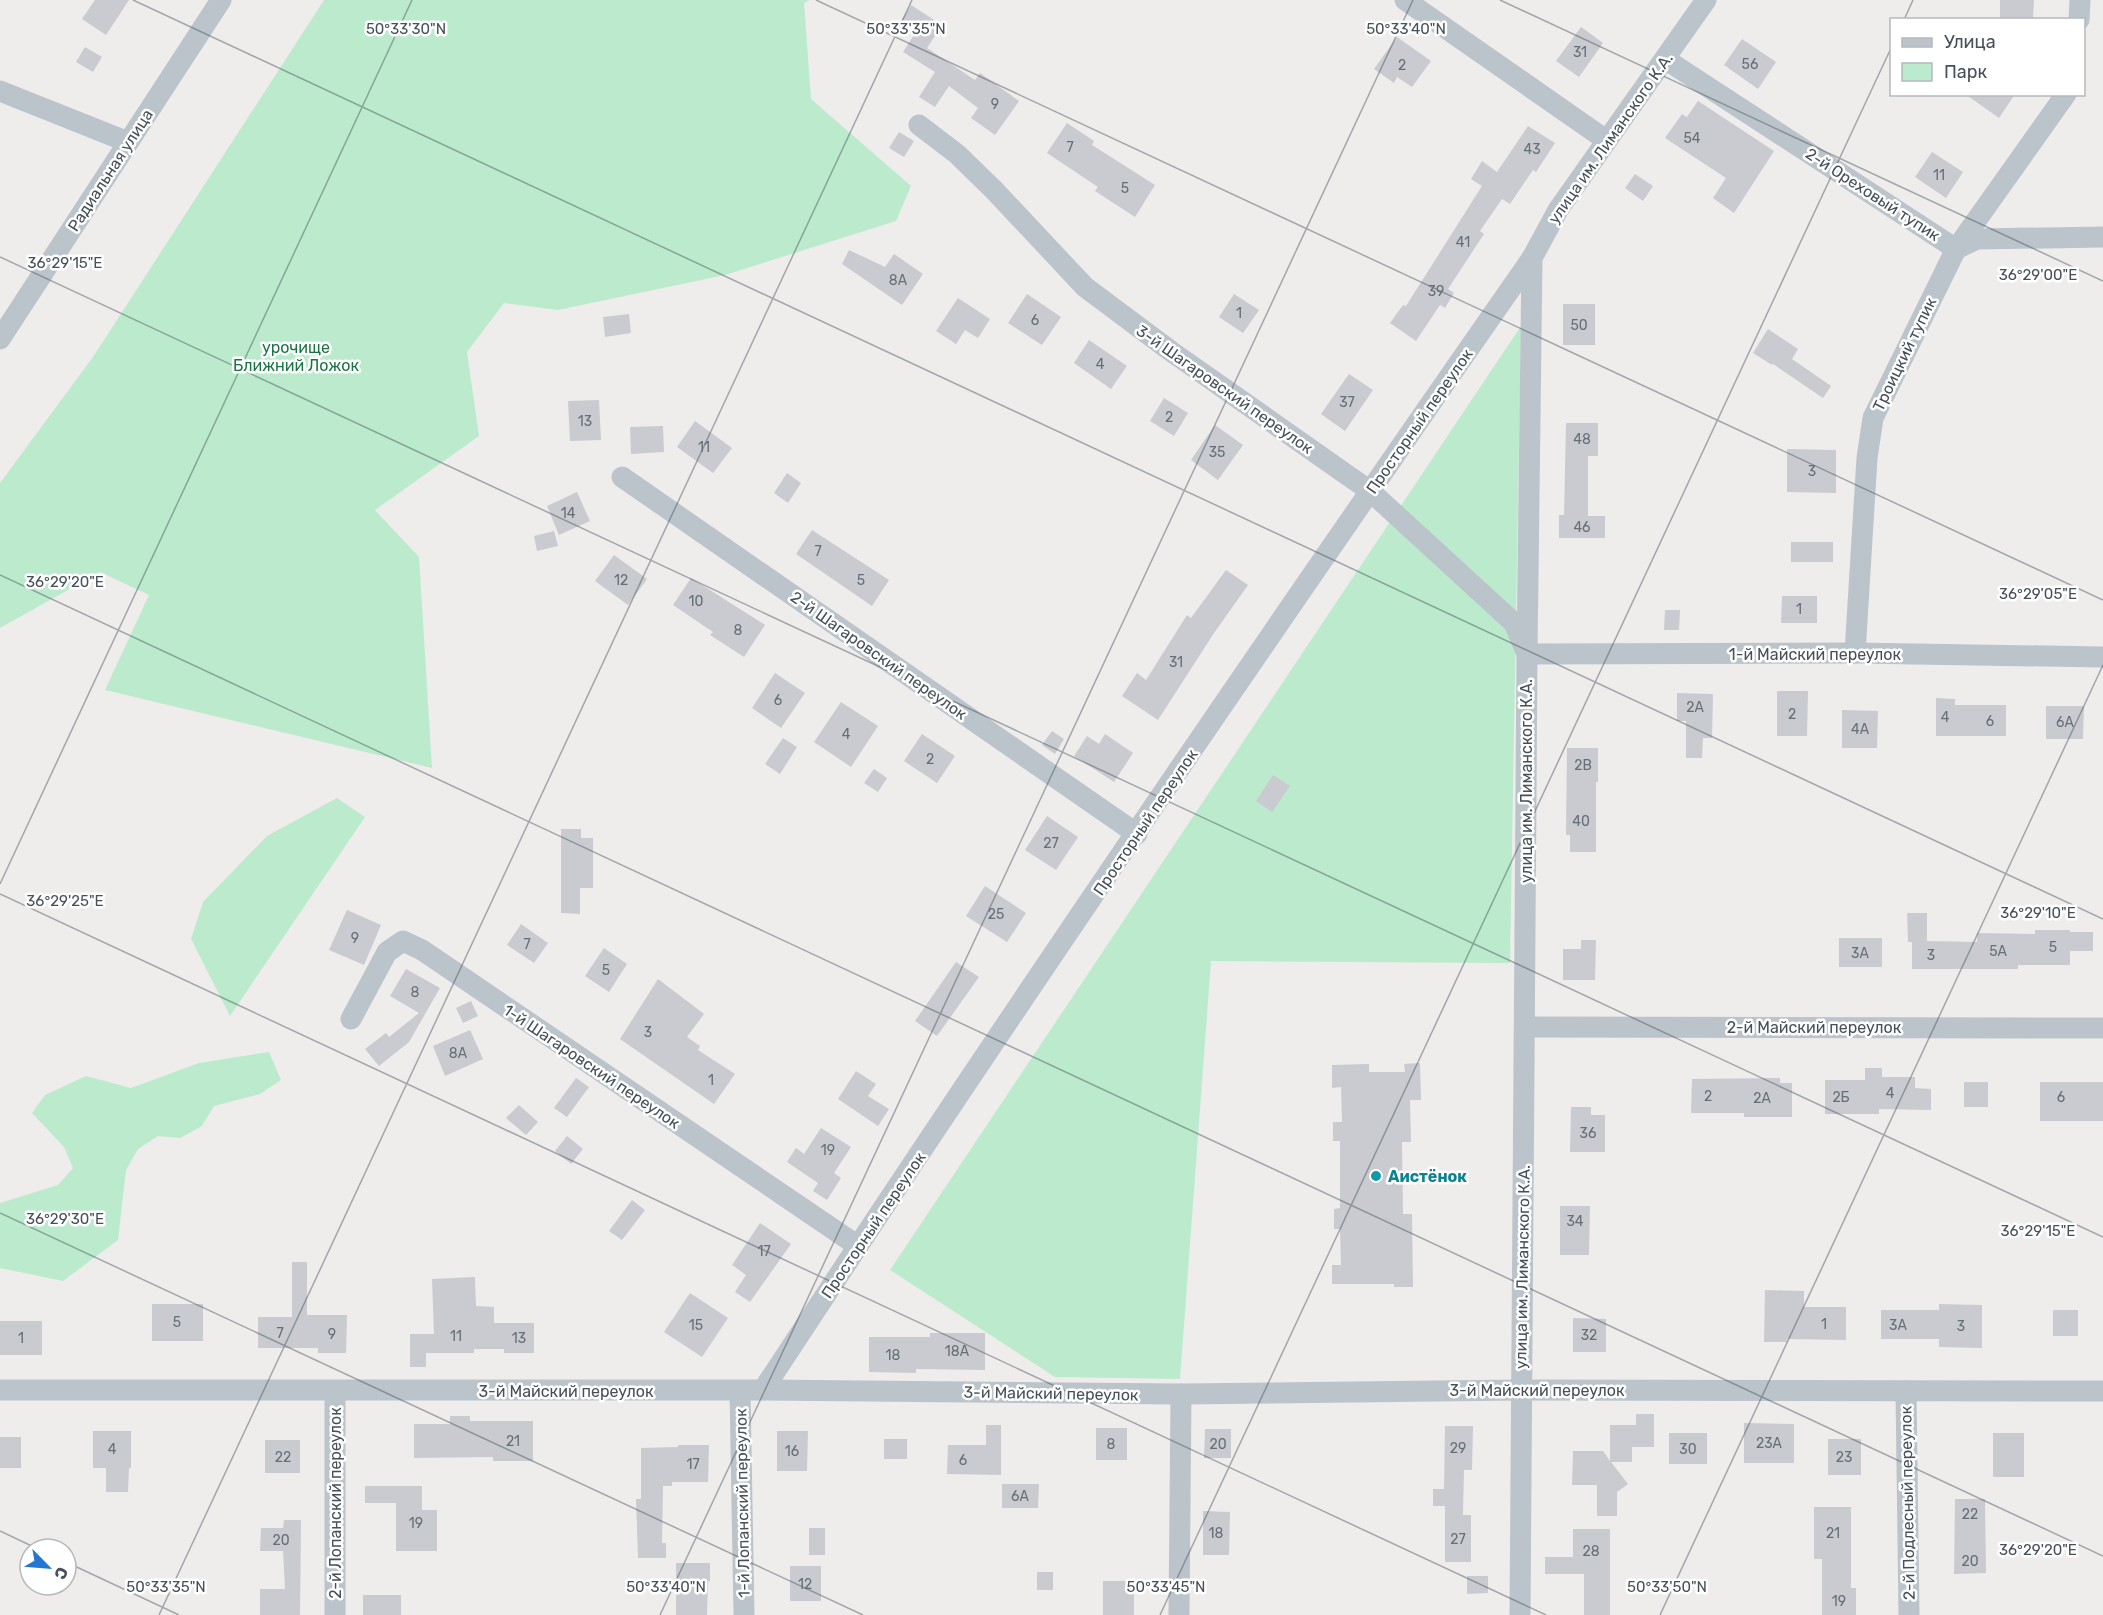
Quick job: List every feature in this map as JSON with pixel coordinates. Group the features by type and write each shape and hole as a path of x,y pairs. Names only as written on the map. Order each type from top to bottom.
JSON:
{"street":[{"name":"Радиальная улица","path":"0,339 220,0"},
{"path":"1405,0 1606,140"},
{"name":"улица им. Лиманского К.А.","path":"1520,1615 1520,1390 1532,258 1558,210 1706,0"},
{"path":"2079,18 2080,0"},
{"name":"2-й Ореховый тупик","path":"1665,59 1956,249 1977,239 2103,237"},
{"path":"0,91 128,142"},
{"name":"Троицкий тупик","path":"1855,653 1867,458 1873,418 1956,249 2065,96"},
{"name":"3-й Шагаровский переулок","path":"919,125 957,154 987,183 1085,287 1181,358 1370,491 1514,623 1527,654"},
{"name":"Просторный переулок","path":"763,1390 858,1246 1370,491 1532,258"},
{"name":"2-й Шагаровский переулок","path":"622,477 1137,834"},
{"name":"1-й Майский переулок","path":"1527,654 1855,653 2103,657"},
{"name":"1-й Шагаровский переулок","path":"351,1019 387,952 403,941 422,950 858,1246"},
{"name":"2-й Майский переулок","path":"1525,1027 2103,1028"},
{"name":"3-й Майский переулок","path":"0,1390 763,1390 1181,1394 1520,1390 2103,1391"},
{"name":"2-й Лопанский переулок","path":"335,1615 336,1391"},
{"name":"1-й Лопанский переулок","path":"741,1391 744,1615"},
{"name":"2-й Подлесный переулок","path":"1906,1391 1909,1615"},
{"path":"1179,1615 1181,1394"}],"green space":[{"name":"урочище Ближний Ложок","path":"324,0 810,0 804,3 811,99 911,186 896,221 725,275 558,310 504,303 467,352 479,436 375,510 419,557 432,768 105,690 149,595 100,572 0,628 0,483 93,357"},
{"path":"1521,326 1510,963 1211,961 1180,1379 1055,1377 890,1270"},
{"path":"337,798 365,817 230,1016 191,939 203,902 267,836"},
{"path":"269,1052 281,1080 260,1094 214,1106 202,1126 180,1138 158,1136 138,1149 126,1170 118,1240 63,1281 0,1268 0,1203 58,1185 73,1168 64,1147 32,1113 45,1095 86,1076 131,1088 199,1063"}],"building":[{"path":"95,0 129,0 106,35 82,19"},
{"path":"2000,0 2034,0 2033,18 2000,18"},
{"path":"911,5 942,25 927,48 975,80 980,73 1019,101 995,135 971,118 978,108 949,86 935,107 919,97 935,72 903,52 916,32 901,21"},
{"path":"1581,27 1603,43 1579,77 1556,61"},
{"path":"1397,37 1431,61 1412,87 1397,77 1394,83 1374,69"},
{"path":"1742,39 1776,62 1758,89 1724,65"},
{"path":"85,47 102,57 93,72 76,62"},
{"path":"1968,96 2014,96 1999,118"},
{"path":"1698,101 1774,151 1734,213 1713,198 1726,178 1665,138 1682,114 1687,117"},
{"path":"1067,123 1094,141 1092,145 1155,185 1135,217 1095,191 1098,187 1047,153"},
{"path":"1528,126 1555,143 1536,172 1533,170 1510,204 1502,199 1480,231 1484,234 1448,289 1454,293 1445,308 1440,305 1416,341 1390,323 1403,305 1406,306 1482,186 1471,179 1482,161 1497,172"},
{"path":"899,132 914,141 904,157 889,148"},
{"path":"1932,152 1963,172 1946,198 1915,177"},
{"path":"1635,174 1653,186 1643,201 1625,188"},
{"path":"849,250 885,267 894,254 923,274 902,305 842,264"},
{"path":"1027,294 1061,317 1042,345 1008,323"},
{"path":"1234,294 1259,310 1243,333 1219,317"},
{"path":"958,298 990,319 978,338 965,330 956,344 936,331"},
{"path":"1563,304 1595,304 1595,345 1563,345"},
{"path":"629,314 631,333 605,337 603,317"},
{"path":"1768,329 1798,349 1792,359 1831,386 1823,398 1753,353"},
{"path":"1089,340 1127,366 1111,389 1074,363"},
{"path":"1349,374 1373,390 1345,431 1321,414"},
{"path":"1164,398 1188,413 1174,436 1150,421"},
{"path":"599,400 601,440 570,441 568,401"},
{"path":"695,421 732,448 713,473 677,447"},
{"path":"1566,423 1598,423 1598,456 1588,456 1588,516 1605,516 1605,538 1559,538 1559,515 1564,515"},
{"path":"1215,425 1243,445 1218,480 1191,460"},
{"path":"663,426 664,452 631,454 630,427"},
{"path":"1787,449 1836,450 1836,493 1787,492"},
{"path":"787,473 801,483 788,503 774,493"},
{"path":"577,492 590,521 559,535 547,506"},
{"path":"812,530 889,580 872,606 796,554"},
{"path":"554,531 558,546 537,551 534,536"},
{"path":"1791,542 1833,542 1833,562 1791,562"},
{"path":"614,555 647,579 628,605 595,581"},
{"path":"1226,570 1248,585 1158,720 1122,696 1137,673 1146,680 1187,615 1191,618"},
{"path":"691,578 765,625 744,657 710,635 713,632 673,605"},
{"path":"1782,596 1817,596 1817,623 1781,623"},
{"path":"1665,610 1680,610 1679,630 1664,630"},
{"path":"775,673 805,693 781,728 752,708"},
{"path":"1777,691 1808,691 1807,736 1777,736"},
{"path":"1677,693 1713,694 1712,738 1703,738 1702,758 1686,758 1686,721 1677,721"},
{"path":"1936,698 1955,699 1955,705 2006,705 2006,736 1936,736"},
{"path":"841,702 878,726 851,767 814,742"},
{"path":"2046,706 2084,706 2083,739 2046,739"},
{"path":"1842,710 1878,711 1877,748 1842,748"},
{"path":"1052,731 1064,739 1055,754 1042,745"},
{"path":"922,734 955,756 937,783 904,761"},
{"path":"1105,734 1133,753 1114,782 1074,756 1087,736 1099,744"},
{"path":"783,738 797,747 780,774 765,764"},
{"path":"1567,748 1598,748 1596,852 1570,852 1570,835 1566,835"},
{"path":"874,769 887,778 878,792 864,783"},
{"path":"1273,775 1290,786 1272,812 1256,801"},
{"path":"1047,816 1078,837 1056,870 1025,850"},
{"path":"561,829 581,829 581,838 593,838 593,888 580,888 580,914 561,913"},
{"path":"985,886 1026,913 1007,942 966,916"},
{"path":"347,910 381,925 364,965 329,950"},
{"path":"1907,913 1927,913 1927,941 1977,942 1977,933 2035,934 2035,930 2070,930 2070,932 2093,932 2093,951 2070,951 2070,965 2018,965 2018,969 1912,969 1912,942 1908,942"},
{"path":"521,924 548,943 534,963 507,945"},
{"path":"1839,938 1882,938 1882,967 1839,967"},
{"path":"1581,940 1596,940 1595,980 1563,980 1563,949 1581,949"},
{"path":"604,948 627,964 609,992 585,976"},
{"path":"956,962 979,977 937,1036 915,1021"},
{"path":"406,969 440,988 409,1042 379,1066 365,1049 386,1033 389,1037 419,1013 390,996"},
{"path":"658,979 704,1014 687,1037 700,1046 698,1050 735,1074 714,1104 620,1039"},
{"path":"471,1001 478,1016 463,1023 456,1008"},
{"path":"470,1030 483,1059 445,1076 433,1046"},
{"name":"Аистёнок","path":"1420,1063 1421,1100 1410,1100 1411,1142 1402,1142 1403,1214 1412,1214 1413,1287 1394,1287 1394,1284 1332,1284 1332,1265 1341,1265 1340,1229 1334,1229 1334,1209 1340,1208 1340,1141 1333,1141 1333,1122 1342,1122 1341,1087 1332,1088 1332,1065 1369,1064 1369,1072 1405,1072 1404,1064"},
{"path":"1865,1068 1882,1068 1882,1077 1915,1077 1915,1088 1931,1089 1931,1110 1879,1109 1879,1114 1825,1114 1825,1080 1865,1080"},
{"path":"856,1071 876,1084 868,1096 889,1109 878,1126 838,1099"},
{"path":"576,1078 589,1087 567,1117 554,1108"},
{"path":"1780,1078 1780,1083 1792,1083 1792,1117 1744,1117 1744,1113 1691,1113 1692,1079"},
{"path":"1964,1082 1988,1082 1988,1107 1964,1107"},
{"path":"2040,1082 2103,1082 2103,1121 2040,1121"},
{"path":"519,1105 538,1122 526,1135 506,1118"},
{"path":"1571,1107 1591,1107 1591,1115 1605,1115 1605,1152 1570,1152"},
{"path":"821,1128 851,1147 834,1173 841,1178 827,1200 813,1191 818,1183 787,1162 796,1148 804,1154"},
{"path":"567,1136 583,1149 571,1164 555,1151"},
{"path":"632,1200 645,1210 622,1240 609,1231"},
{"path":"1560,1206 1590,1206 1589,1255 1560,1255"},
{"path":"760,1223 791,1244 750,1302 735,1292 746,1275 732,1265"},
{"path":"292,1262 307,1262 307,1315 347,1315 346,1353 318,1353 318,1348 258,1348 258,1317 292,1317"},
{"path":"475,1277 476,1306 494,1307 494,1323 534,1323 534,1353 504,1353 504,1349 474,1349 474,1353 426,1353 426,1367 410,1367 410,1334 434,1334 432,1279"},
{"path":"1765,1290 1804,1291 1804,1307 1846,1307 1846,1340 1787,1339 1787,1342 1764,1342"},
{"path":"690,1293 728,1318 702,1357 664,1332"},
{"path":"152,1304 203,1304 203,1341 152,1341"},
{"path":"1939,1304 1982,1305 1982,1348 1939,1347 1939,1339 1881,1339 1881,1310 1939,1310"},
{"path":"2053,1310 2078,1310 2078,1336 2053,1336"},
{"path":"1573,1318 1606,1319 1606,1352 1573,1352"},
{"path":"0,1321 42,1321 42,1355 0,1355"},
{"path":"930,1333 985,1333 985,1370 916,1369 916,1373 869,1372 869,1337 930,1337"},
{"path":"1636,1414 1654,1414 1654,1447 1632,1447 1632,1462 1611,1462 1628,1484 1617,1492 1617,1516 1597,1516 1597,1485 1572,1485 1573,1451 1603,1451 1610,1461 1610,1425 1636,1425"},
{"path":"450,1416 470,1416 470,1421 533,1421 533,1461 493,1461 493,1457 414,1458 414,1424 450,1424"},
{"path":"1744,1423 1794,1424 1794,1463 1744,1463"},
{"path":"986,1425 1001,1425 1001,1475 947,1474 948,1445 986,1445"},
{"path":"1445,1426 1473,1426 1472,1470 1464,1470 1463,1515 1471,1515 1471,1562 1445,1562 1445,1506 1433,1506 1433,1489 1444,1489"},
{"path":"1096,1428 1127,1428 1127,1460 1096,1460"},
{"path":"1205,1429 1231,1429 1231,1458 1204,1458"},
{"path":"93,1431 131,1431 131,1468 129,1468 128,1492 106,1492 106,1468 93,1468"},
{"path":"777,1431 808,1431 807,1471 777,1471"},
{"path":"1669,1433 1707,1433 1707,1464 1669,1464"},
{"path":"1993,1433 2024,1433 2024,1477 1993,1477"},
{"path":"0,1437 21,1437 21,1468 0,1468"},
{"path":"884,1439 907,1439 907,1459 884,1459"},
{"path":"1828,1439 1861,1439 1861,1475 1828,1475"},
{"path":"265,1440 300,1440 300,1473 265,1473"},
{"path":"678,1445 709,1445 708,1482 672,1482 672,1486 663,1486 662,1543 666,1543 666,1558 638,1558 636,1499 641,1499 641,1448 678,1447"},
{"path":"1002,1484 1039,1484 1038,1508 1002,1508"},
{"path":"365,1486 422,1486 422,1510 437,1510 437,1551 396,1551 396,1503 365,1503"},
{"path":"1955,1499 1985,1499 1986,1573 1954,1574"},
{"path":"1814,1507 1851,1507 1851,1588 1856,1588 1856,1615 1822,1615 1822,1559 1814,1559"},
{"path":"1203,1511 1230,1512 1229,1555 1203,1555"},
{"path":"284,1520 301,1520 300,1615 260,1615 260,1589 285,1589 283,1551 260,1551 261,1528 283,1528"},
{"path":"809,1528 825,1528 825,1555 809,1555"},
{"path":"1573,1529 1610,1529 1610,1615 1584,1615 1584,1574 1545,1574 1545,1557 1573,1557"},
{"path":"676,1563 710,1563 707,1615 676,1615"},
{"path":"790,1566 821,1566 821,1601 790,1601"},
{"path":"1037,1572 1053,1572 1053,1590 1037,1590"},
{"path":"1467,1576 1488,1576 1488,1593 1467,1594"},
{"path":"1103,1581 1134,1581 1134,1615 1103,1615"},
{"path":"363,1595 401,1595 401,1615 363,1615"}],"place":[{"name":"Аистёнок","path":"1376,1176"}]}
